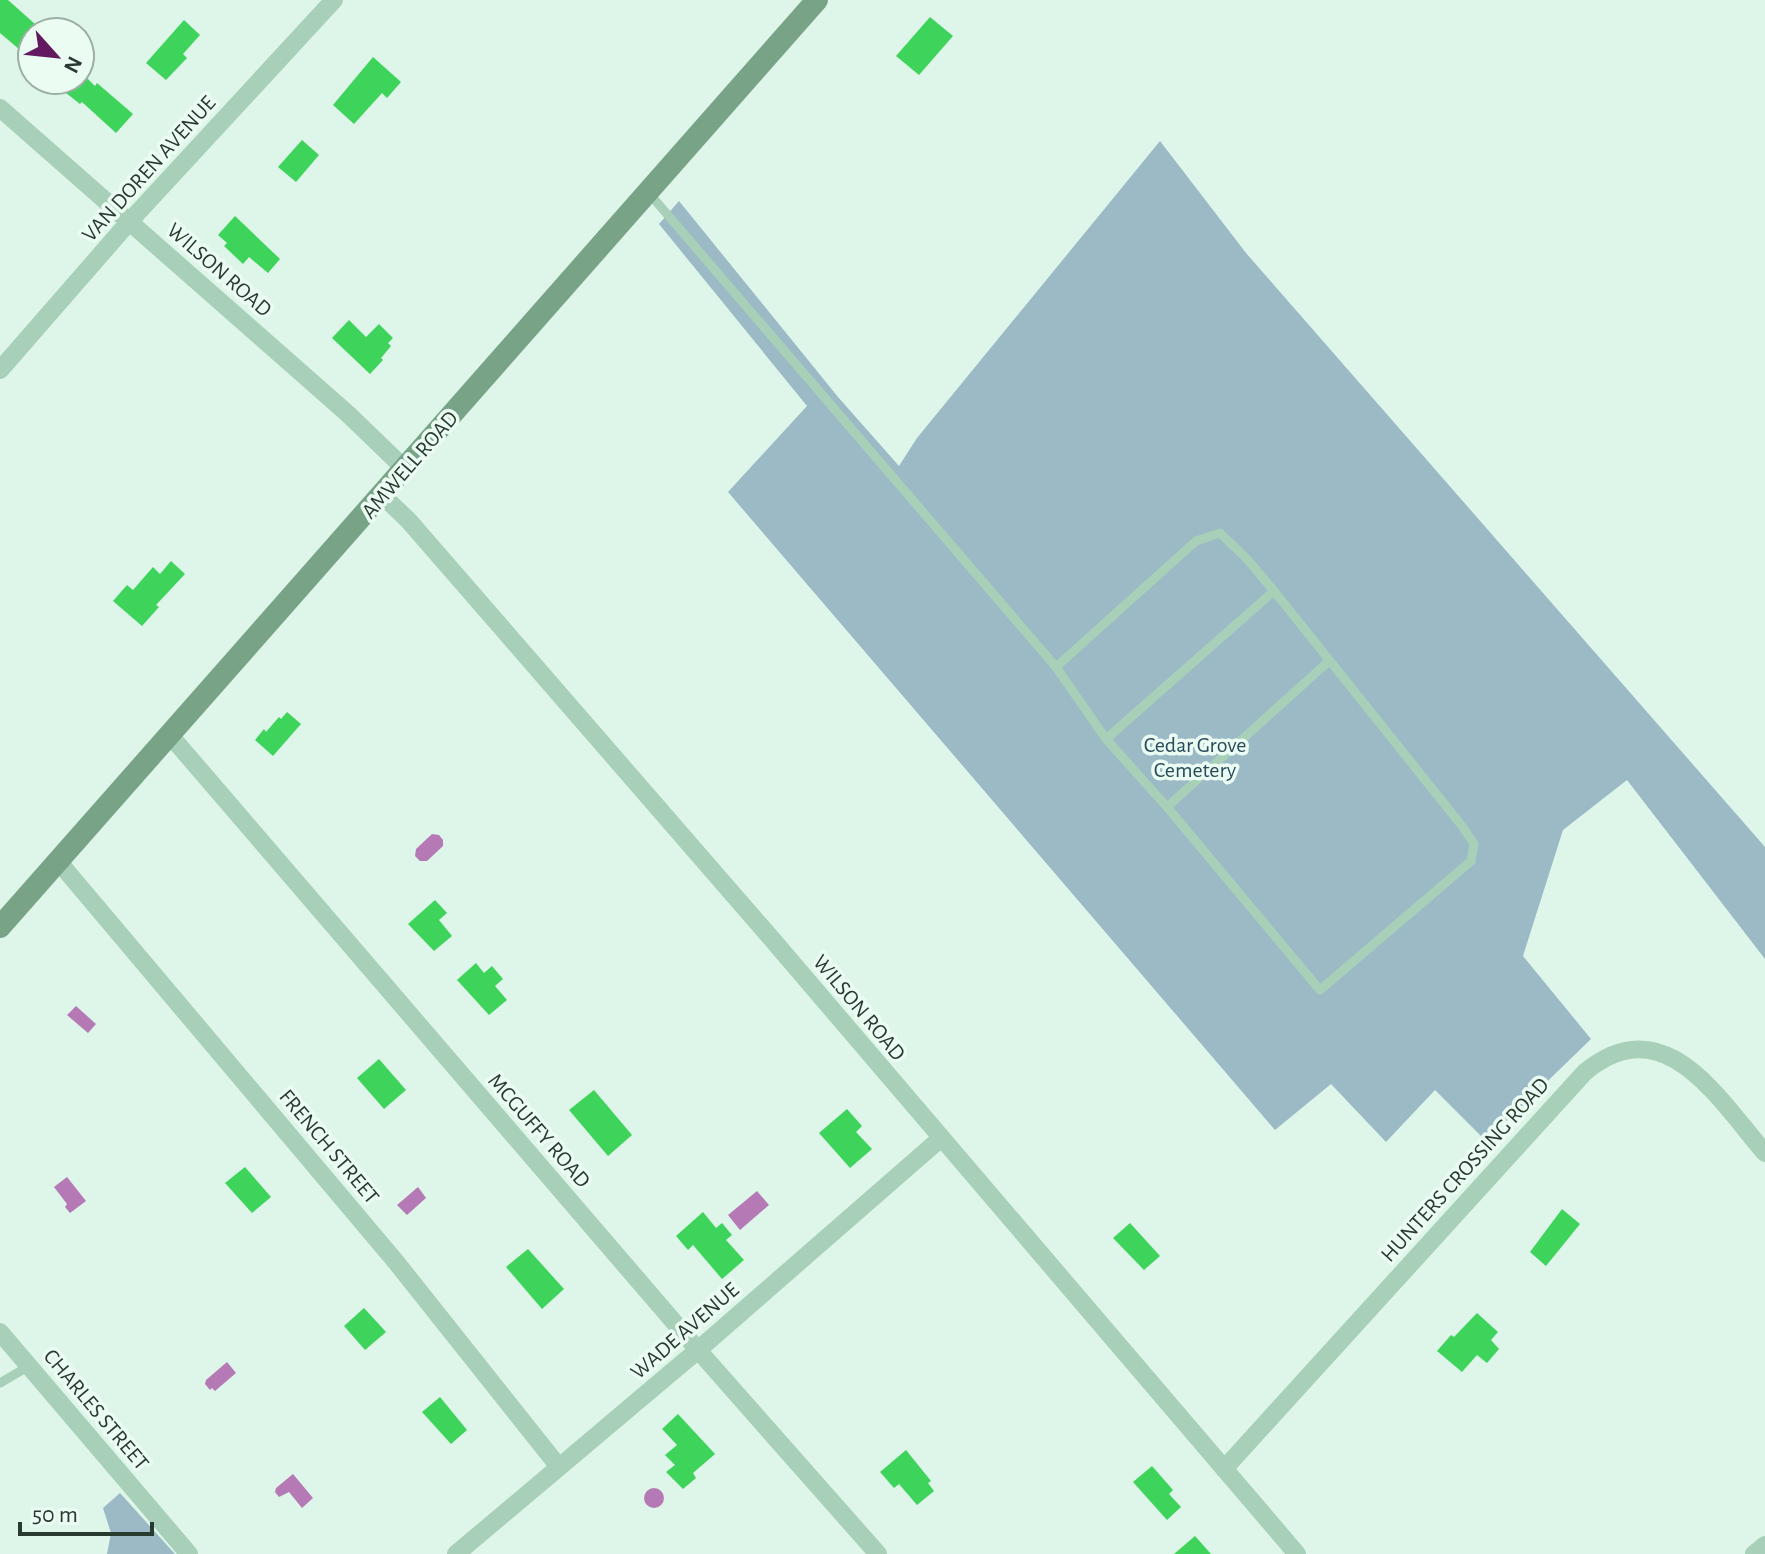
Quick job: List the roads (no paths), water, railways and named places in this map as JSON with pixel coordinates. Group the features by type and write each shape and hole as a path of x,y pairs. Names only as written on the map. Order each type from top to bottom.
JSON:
{"main road":[{"name":"AMWELL ROAD","path":"0,927 817,0"}],"street":[{"name":"VAN DOREN AVENUE","path":"0,370 129,222 334,0"},
{"name":"WILSON ROAD","path":"0,108 336,404 405,469"},
{"name":"WILSON ROAD","path":"382,495 419,533 750,914 1297,1554"},
{"name":"MCGUFFY ROAD","path":"169,734 698,1350 878,1554"},
{"name":"FRENCH STREET","path":"58,861 396,1262 559,1467"},
{"name":"HUNTERS CROSSING ROAD","path":"1224,1469 1601,1058 1619,1050 1663,1053 1697,1073 1765,1153"},
{"name":"WADE AVENUE","path":"456,1554 698,1350 940,1139"},
{"name":"CHARLES STREET","path":"0,1332 189,1554"},
{"path":"1754,1554 1765,1545"}],"lane":[{"path":"648,192 1056,667 1106,739 1320,990 1471,861 1474,844 1462,826 1274,591 1220,533 1196,541 1056,667"},
{"path":"1106,739 1274,591"},
{"path":"1167,807 1329,661"},
{"path":"0,1383 29,1366"}],"park label":[{"name":"Cedar Grove Cemetery","path":"1195,756"}]}
